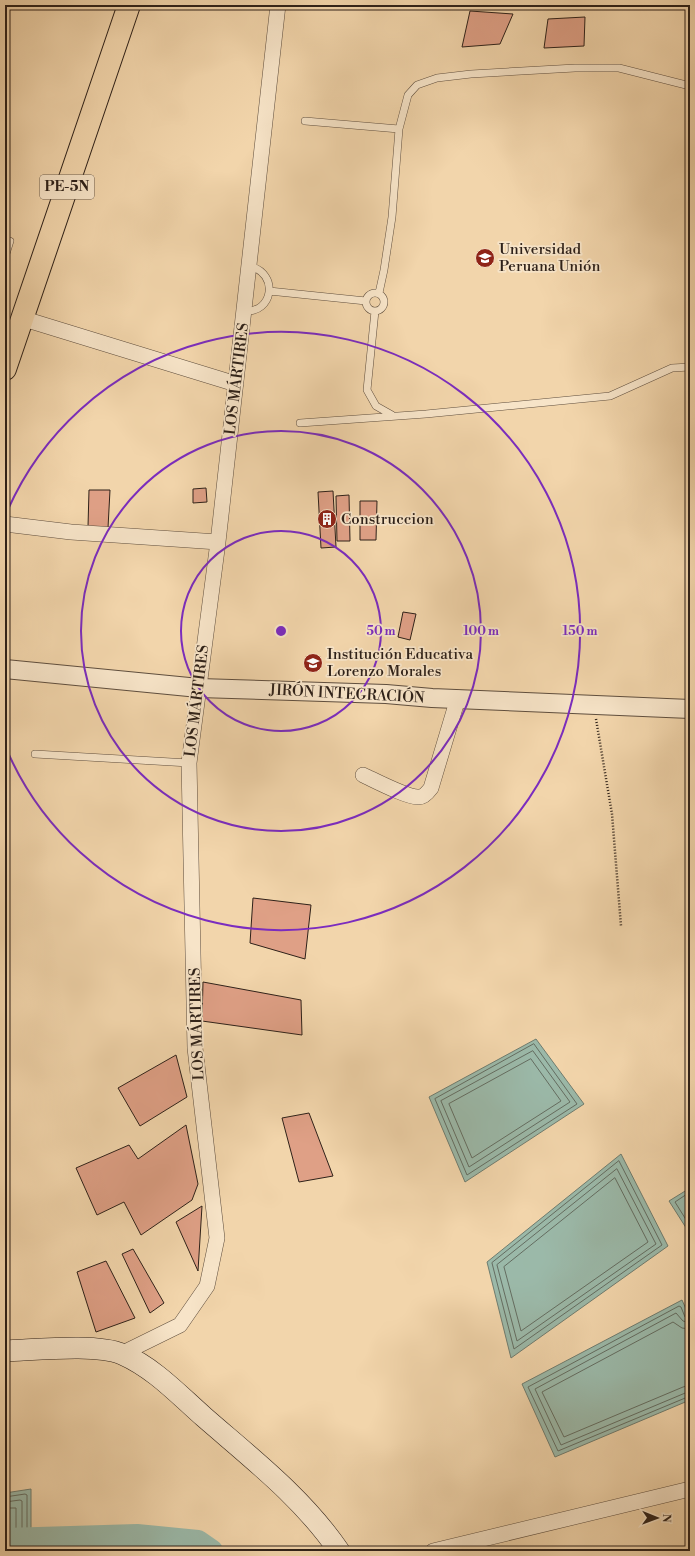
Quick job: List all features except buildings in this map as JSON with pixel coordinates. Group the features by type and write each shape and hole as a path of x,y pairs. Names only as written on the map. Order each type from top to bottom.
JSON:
{"main road":[{"name":"PE-5N","path":"5,369 21,318 130,5"},
{"path":"5,1351 89,1348 121,1354 150,1370 281,1484 328,1535 338,1551"}],"street":[{"name":"LOS MÁRTIRES","path":"121,1354 180,1325 207,1286 218,1238 195,1048 189,763 218,542 278,5"},
{"path":"21,318 236,384"},
{"path":"5,524 71,532 218,542"},
{"name":"JIRÓN INTEGRACIÓN","path":"5,669 199,688 386,694 690,709"},
{"path":"363,774 410,796 420,797 426,794 431,788 458,698"},
{"path":"433,1551 690,1489"}],"lane":[{"path":"379,293 392,217 399,129 406,101 412,90 423,81 437,78 567,68 619,68 690,86"},
{"path":"305,121 399,129"},
{"path":"5,257 10,241"},
{"path":"244,312 255,311 260,308 267,299 269,291 268,280 265,274 257,268 249,266"},
{"path":"269,291 366,301"},
{"path":"379,293 384,299 385,303 380,310 375,311 368,308 366,301 370,294 379,293"},
{"path":"375,311 367,390 376,406 394,416"},
{"path":"300,423 610,396 672,368 690,367"},
{"path":"35,754 189,763"}],"path":[{"path":"594,704 612,814 621,926"}],"water":[{"path":"536,1039 584,1104 465,1182 429,1097"},
{"path":"621,1154 668,1246 511,1358 487,1262"},
{"path":"690,1188 690,1234 669,1201"},
{"path":"682,1300 690,1318 690,1400 555,1457 522,1384"},
{"path":"31,1489 31,1551 5,1551 5,1493"}],"waterway":[{"path":"5,1540 137,1536 198,1542 211,1551"}],"place":[{"name":"Universidad Peruana Unión","path":"485,258"},
{"name":"Construccion","path":"327,519"},
{"name":"Institución Educativa Lorenzo Morales","path":"313,663"}]}
